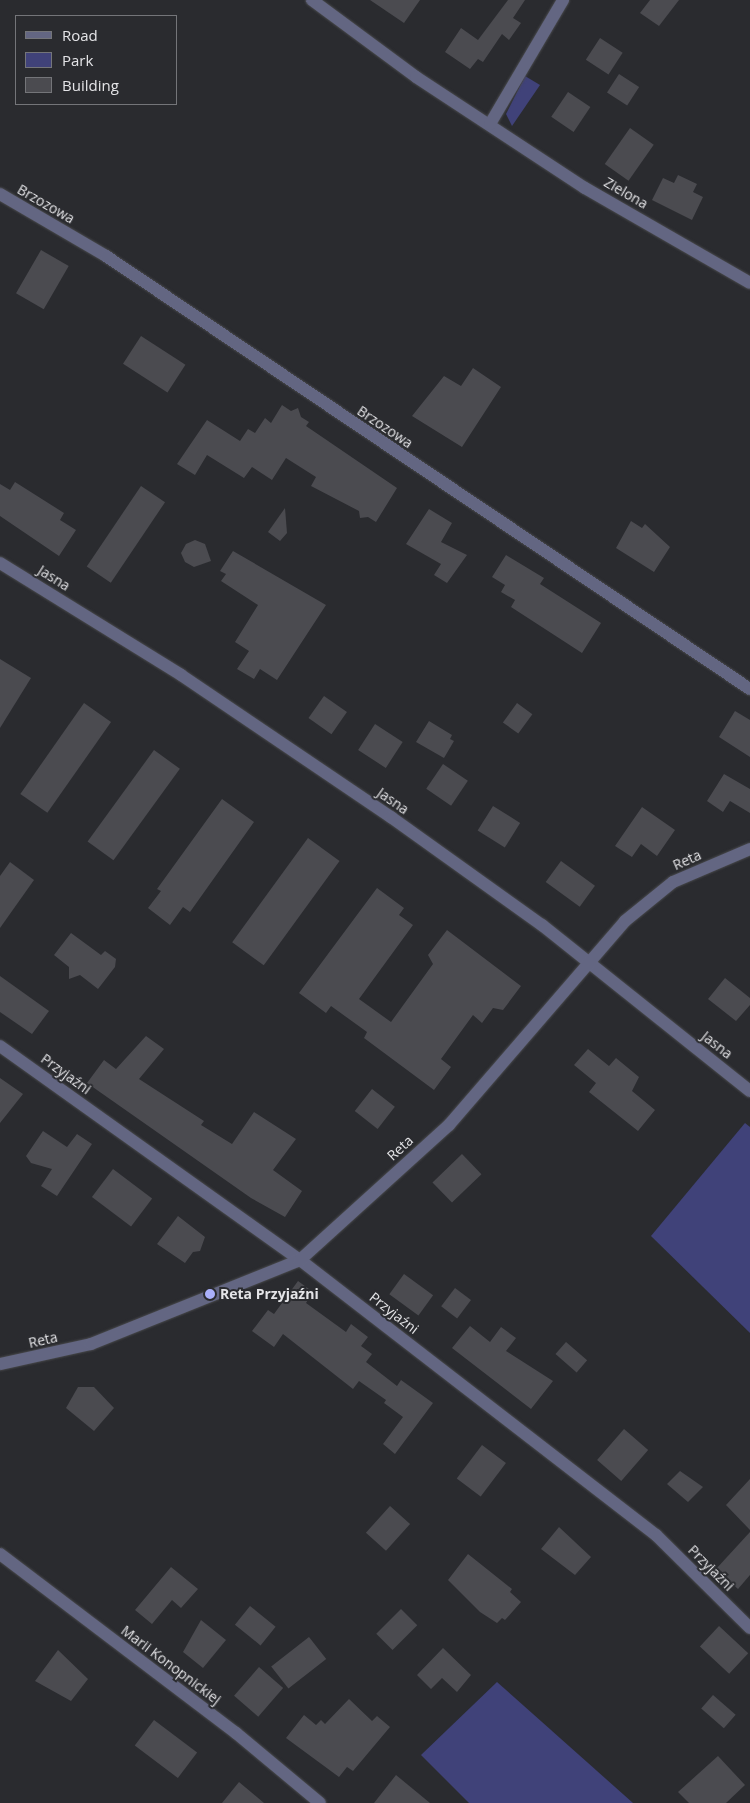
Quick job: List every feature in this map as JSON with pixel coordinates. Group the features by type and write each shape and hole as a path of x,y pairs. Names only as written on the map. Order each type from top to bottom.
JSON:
{"street":[{"name":"Zielona","path":"312,0 416,77 585,188 750,283"},
{"path":"490,124 563,0"},
{"name":"Brzozowa","path":"0,194 106,256 750,689"},
{"name":"Jasna","path":"0,563 181,675 361,797 588,962 750,1090"},
{"name":"Reta","path":"0,1364 91,1344 300,1260 449,1125 624,921 665,887 750,849"},
{"name":"Przyjaźni","path":"0,1046 300,1260 656,1535 750,1628"},
{"name":"Marii Konopnickiej","path":"0,1554 236,1733 320,1803"}],"green space":[{"path":"525,76 540,85 512,126 506,114"},
{"path":"745,1123 750,1127 750,1333 651,1236"},
{"path":"497,1682 633,1803 469,1803 421,1755"}],"building":[{"path":"370,0 420,0 404,23"},
{"path":"508,0 525,0 513,18 521,23 509,40 502,34 483,62 478,59 470,69 445,52 461,28 478,40"},
{"path":"650,0 679,0 659,26 640,13"},
{"path":"600,38 623,53 608,75 586,60"},
{"path":"619,74 639,87 627,106 607,92"},
{"path":"568,92 590,107 574,132 551,117"},
{"path":"630,128 654,145 629,181 605,164"},
{"path":"678,175 697,184 693,192 703,197 692,220 652,200 663,178 674,183"},
{"path":"41,250 69,266 44,309 16,293"},
{"path":"141,336 185,365 167,393 123,364"},
{"path":"473,368 501,387 462,447 412,416 444,376 461,386"},
{"path":"282,405 291,411 298,408 301,417 309,422 306,426 397,488 376,522 368,517 360,518 359,511 311,486 316,477 286,458 272,480 252,467 244,478 207,455 195,475 177,464 207,420 240,441 248,429 255,433 265,418 271,423"},
{"path":"15,482 64,513 60,520 76,530 59,556 0,516 0,484 10,490"},
{"path":"141,486 165,502 111,583 87,566"},
{"path":"285,508 287,533 280,541 268,532"},
{"path":"429,509 452,523 441,542 467,555 447,583 434,575 441,564 406,544"},
{"path":"631,521 642,528 645,524 670,547 654,572 616,548"},
{"path":"195,540 205,544 211,561 194,567 185,562 181,553 186,544"},
{"path":"233,551 326,605 277,680 260,669 254,679 237,669 249,651 235,642 258,605 221,581 226,574 220,571"},
{"path":"506,555 544,578 540,584 601,623 582,653 511,607 515,600 501,592 505,585 492,577"},
{"path":"0,659 31,678 0,728"},
{"path":"324,696 347,712 331,734 309,718"},
{"path":"84,703 111,722 47,813 20,794"},
{"path":"517,703 532,714 518,734 503,722"},
{"path":"735,711 750,720 750,757 719,737"},
{"path":"429,721 452,735 450,739 454,741 444,758 416,742"},
{"path":"375,724 403,742 386,768 358,750"},
{"path":"154,750 180,769 113,860 88,841"},
{"path":"443,764 468,781 451,806 426,789"},
{"path":"724,774 750,789 750,813 730,801 723,812 707,801"},
{"path":"222,799 254,822 190,912 183,907 170,925 148,908 161,891 157,889"},
{"path":"493,806 520,823 505,848 478,831"},
{"path":"642,807 675,830 657,856 641,844 632,857 615,846"},
{"path":"308,838 340,861 264,965 232,942"},
{"path":"561,861 595,886 580,907 546,882"},
{"path":"10,862 34,880 0,928 0,876"},
{"path":"377,888 404,908 399,915 413,925 359,999 391,1022 433,964 428,955 447,930 521,986 503,1010 493,1008 482,1023 473,1015 441,1059 451,1067 434,1090 364,1038 367,1032 331,1006 326,1013 299,993"},
{"path":"71,933 101,955 105,951 116,959 115,967 98,989 80,975 69,979 69,967 54,955"},
{"path":"0,976 49,1011 32,1034 0,1012"},
{"path":"725,978 750,998 750,1005 736,1021 708,999"},
{"path":"146,1036 164,1049 139,1079 204,1121 201,1125 232,1144 254,1112 296,1139 273,1170 302,1191 285,1217 251,1198 87,1083 104,1060 116,1069"},
{"path":"588,1049 609,1066 616,1058 639,1077 632,1091 655,1110 638,1131 589,1092 596,1083 574,1065"},
{"path":"0,1078 23,1094 0,1123"},
{"path":"372,1089 395,1107 378,1129 355,1111"},
{"path":"43,1131 67,1147 77,1134 92,1144 57,1196 41,1186 52,1169 31,1163 26,1156"},
{"path":"462,1154 481,1174 452,1203 433,1182"},
{"path":"113,1169 152,1198 131,1226 92,1197"},
{"path":"178,1216 205,1237 200,1251 193,1252 185,1263 157,1244"},
{"path":"404,1274 433,1295 418,1315 389,1294"},
{"path":"298,1281 313,1292 306,1303 346,1332 351,1324 368,1337 361,1346 372,1354 366,1362 397,1386 401,1380 433,1403 395,1454 383,1444 403,1417 384,1403 386,1400 359,1381 353,1389 283,1334 274,1347 252,1331 268,1310 274,1314"},
{"path":"455,1288 471,1300 457,1318 441,1306"},
{"path":"470,1326 490,1342 501,1327 516,1338 506,1351 553,1381 531,1409 452,1348"},
{"path":"566,1342 587,1360 577,1372 556,1354"},
{"path":"78,1387 94,1387 114,1408 94,1431 66,1408"},
{"path":"624,1429 648,1450 621,1481 597,1460"},
{"path":"482,1445 506,1463 481,1497 457,1479"},
{"path":"680,1471 703,1487 688,1502 667,1484"},
{"path":"750,1479 750,1530 726,1505"},
{"path":"390,1506 410,1524 386,1551 366,1533"},
{"path":"559,1527 591,1557 575,1575 541,1549"},
{"path":"750,1532 750,1575 738,1589 716,1569"},
{"path":"468,1554 512,1589 510,1592 521,1602 505,1620 502,1618 497,1623 480,1612 448,1580"},
{"path":"171,1567 198,1589 181,1608 172,1600 152,1624 135,1610"},
{"path":"250,1606 276,1627 261,1645 235,1625"},
{"path":"401,1609 417,1625 393,1650 376,1634"},
{"path":"201,1620 226,1640 203,1668 183,1652"},
{"path":"719,1626 748,1653 729,1674 700,1646"},
{"path":"309,1637 326,1659 288,1689 271,1667"},
{"path":"443,1648 471,1675 457,1692 442,1678 431,1689 417,1675"},
{"path":"58,1650 88,1679 71,1701 35,1681"},
{"path":"259,1667 283,1688 258,1717 234,1696"},
{"path":"713,1695 736,1715 724,1728 701,1709"},
{"path":"349,1699 372,1721 377,1716 390,1727 353,1771 347,1767 339,1777 286,1738 304,1715 316,1725 321,1720 325,1724"},
{"path":"154,1720 197,1752 178,1778 135,1746"},
{"path":"718,1756 745,1785 726,1803 689,1803 678,1792"},
{"path":"396,1775 430,1803 374,1803"},
{"path":"239,1782 264,1803 222,1803"}],"place":[{"name":"Reta Przyjaźni","path":"210,1294"}]}
